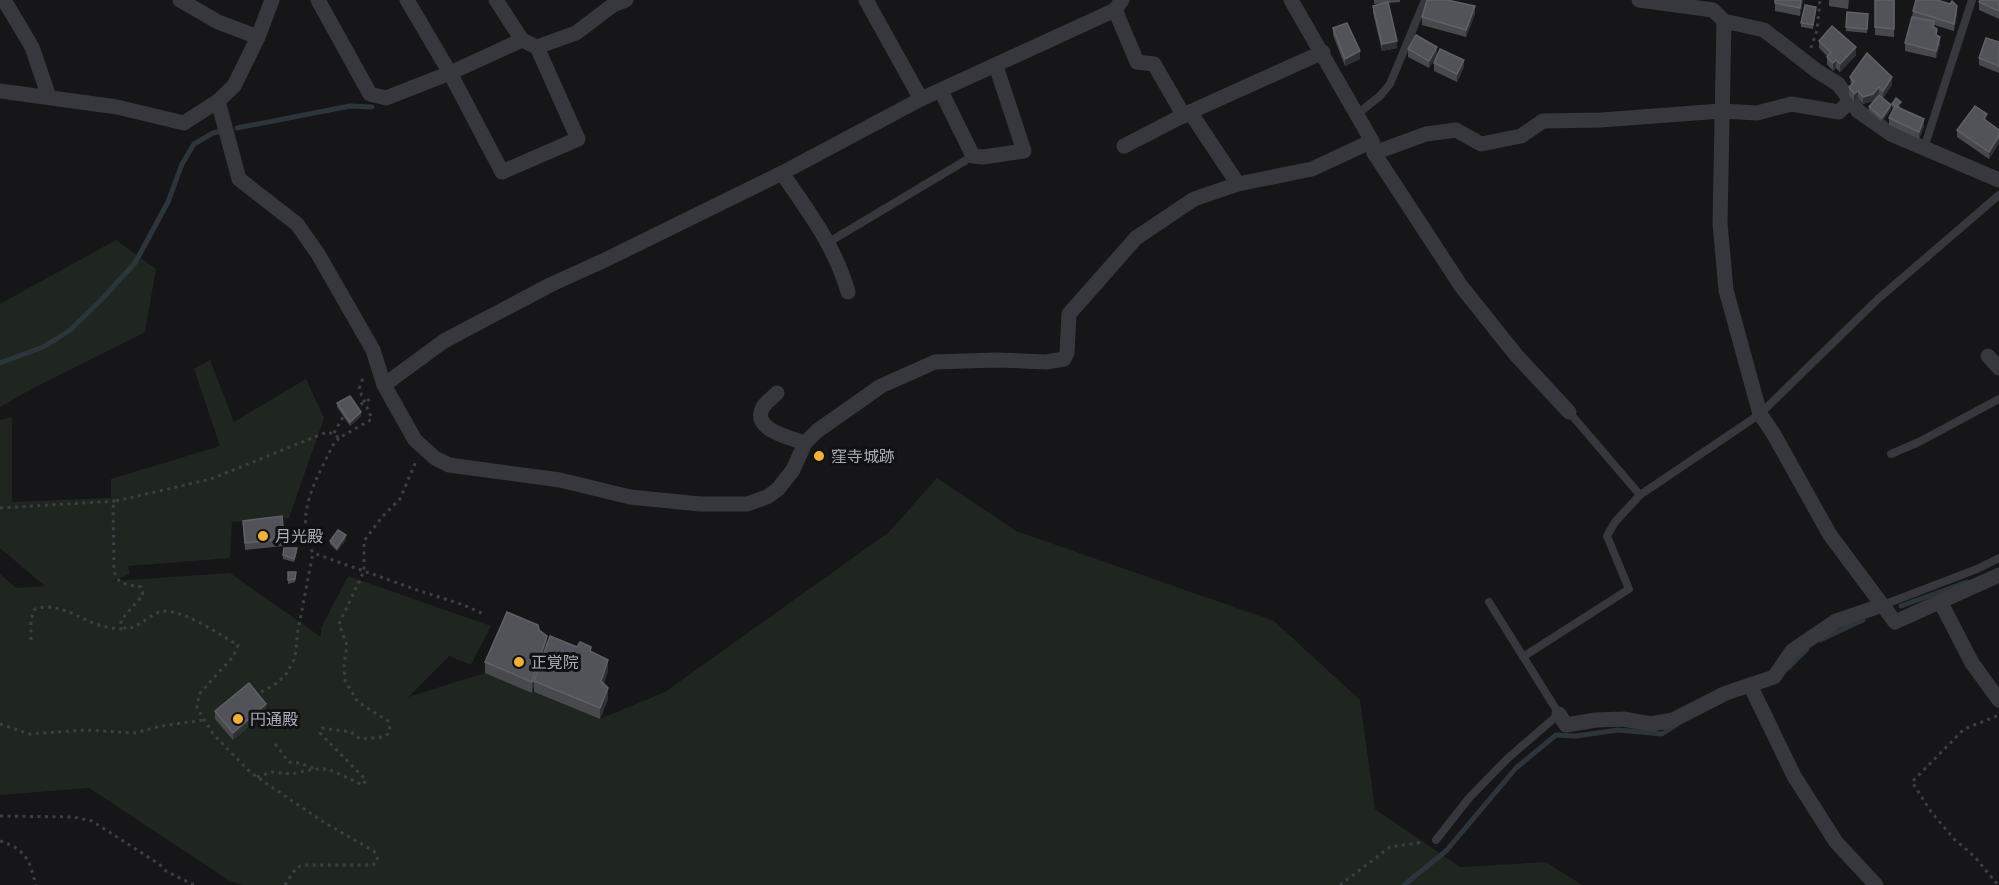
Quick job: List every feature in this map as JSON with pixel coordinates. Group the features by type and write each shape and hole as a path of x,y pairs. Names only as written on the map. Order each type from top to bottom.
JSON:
{"street":[{"path":"4,0 32,47 49,97"},
{"path":"180,0 218,22 258,37"},
{"path":"0,91 117,107 184,123 218,101 234,86 258,37 272,0"},
{"path":"318,0 370,94 386,98 450,73 522,40"},
{"path":"407,0 450,73 502,172 578,139 537,46"},
{"path":"496,0 522,40 537,46 576,33 613,5 626,0"},
{"path":"866,0 921,99"},
{"path":"1291,0 1323,52 1373,147 1461,286 1516,356 1569,412"},
{"path":"1639,0 1717,10 1764,30 1838,84 1858,111 1891,134 1999,180"},
{"path":"385,387 454,336 549,285 605,260 782,172 921,99 996,66 1119,5 1137,62 1154,64 1238,184"},
{"path":"1717,10 1721,111 1720,223 1726,290 1760,414 1830,535 1895,621 1941,603 1999,575"},
{"path":"1124,146 1187,114 1323,52"},
{"path":"941,91 973,156 1024,152 996,66"},
{"path":"218,101 239,179 297,225 318,254 373,350 385,387 415,440 435,458 449,465 560,480 630,497 699,504 747,504 766,497 778,489 793,470 806,442 817,431 881,386 935,362 997,360 1046,362 1064,359 1067,353 1069,314 1136,238 1194,199 1238,184 1312,169 1373,147 1426,134 1456,130 1480,144 1521,136 1543,121 1601,120 1721,111 1756,113 1791,104 1839,112 1850,101"},
{"path":"782,172 829,242 842,271 848,292"},
{"path":"1988,356 1999,368"},
{"path":"777,393 763,408 761,415 763,423 772,432 806,442"},
{"path":"1941,603 1972,663 1999,700"},
{"path":"1559,714 1566,725 1605,719 1623,719 1651,724 1673,720 1726,693 1774,677 1792,651 1836,621 1883,605"},
{"path":"1750,685 1794,776 1836,842 1876,885"}],"lane":[{"path":"1356,115 1380,96 1390,84 1425,0"},
{"path":"1924,148 1972,0"},
{"path":"829,242 973,156"},
{"path":"1524,657 1629,589 1607,536 1615,522 1640,495 1760,414 1878,299 1999,195"},
{"path":"1891,454 1920,442 1999,399"},
{"path":"1569,412 1640,495"},
{"path":"1883,605 1977,569 1999,558"},
{"path":"1437,840 1469,798 1507,759 1559,714 1489,602"}],"path":[{"path":"1806,62 1817,30 1820,0"},
{"path":"261,692 285,676 295,658 313,553 308,544 304,526 306,506 333,445 339,438 372,419 359,389 373,350"},
{"path":"354,408 385,387"},
{"path":"334,434 344,417"},
{"path":"0,508 116,501 211,479 327,432 339,438"},
{"path":"257,777 272,772 291,774 328,769 363,785 366,780 320,733 322,728 351,732 360,739 382,737 388,734 390,726 388,721 358,702 345,681 344,664 347,645 339,624 364,572 364,541 382,517 400,499 422,446"},
{"path":"116,501 113,507 116,579 120,583 141,587 143,595 121,620 121,625 126,629"},
{"path":"313,553 461,603 484,614"},
{"path":"31,640 31,620 35,609 44,606 65,611 101,626 126,629 135,628 162,611 180,613 238,645 233,657 199,694 197,708 213,734 257,777 325,824 374,851 378,860 373,865 304,865 296,868 285,885"},
{"path":"1998,885 1974,856 1932,813 1912,782 1964,729 1999,716"},
{"path":"0,724 30,734 85,730 135,733 161,726 204,720"},
{"path":"275,744 289,762 315,769"},
{"path":"0,816 74,817 92,822 159,864 166,871 194,885"},
{"path":"1340,885 1390,847 1437,840"},
{"path":"0,841 10,844 29,860 36,885"}],"shaded area":[{"path":"116,240 156,269 145,332 0,407 0,304"},
{"path":"210,360 234,422 306,379 324,418 289,518 232,522 230,558 128,566 130,574 112,581 230,573 321,637 321,628 348,576 491,626 471,665 449,656 408,697 485,673 600,719 665,692 889,532 937,478 1016,531 1274,621 1360,700 1375,809 1460,867 1546,862 1582,885 243,885 230,881 89,788 0,795 0,574 16,588 45,586 0,548 0,420 12,417 12,502 111,498 111,479 220,446 194,369"}],"building":[{"path":"1427,0 1447,0 1475,6 1466,30 1422,17"},
{"path":"1775,0 1801,0 1800,8 1775,3"},
{"path":"1875,0 1894,0 1894,29 1875,27"},
{"path":"1916,0 1937,0 1950,4 1952,1 1957,6 1954,24 1913,11"},
{"path":"1980,0 1999,0 1999,11 1979,2"},
{"path":"1388,2 1397,41 1382,44 1373,6"},
{"path":"1805,5 1816,7 1813,25 1801,23"},
{"path":"1847,12 1868,14 1867,29 1846,27"},
{"path":"1912,17 1934,21 1933,27 1937,29 1936,35 1940,37 1936,51 1905,43"},
{"path":"1347,23 1360,51 1345,59 1333,28"},
{"path":"1832,26 1856,47 1840,64 1836,60 1833,63 1827,57 1831,52 1819,41"},
{"path":"1416,35 1437,47 1429,61 1408,49"},
{"path":"1986,38 1999,42 1999,66 1979,58"},
{"path":"1440,49 1464,60 1457,74 1434,63"},
{"path":"1867,53 1892,77 1883,91 1879,87 1873,94 1863,97 1858,91 1854,94 1849,87 1854,82 1850,77"},
{"path":"1879,95 1891,105 1882,118 1869,107"},
{"path":"1896,98 1901,102 1897,106 1892,104"},
{"path":"1895,106 1924,119 1919,132 1889,118"},
{"path":"1975,106 1987,114 1984,119 1999,130 1999,136 1989,152 1957,130"},
{"path":"350,396 361,412 350,422 337,403"},
{"path":"282,516 284,539 245,543 243,521"},
{"path":"338,530 346,535 337,548 330,541"},
{"path":"284,548 297,548 294,559 283,555"},
{"path":"288,572 296,572 295,579 288,580"},
{"path":"507,612 538,625 539,630 547,636 532,682 485,662"},
{"path":"550,636 577,647 580,642 591,647 590,651 608,660 601,681 608,688 600,708 534,681"},
{"path":"249,683 266,704 233,733 215,711"}],"waterway":[{"path":"237,128 350,106 372,107"},
{"path":"0,363 43,347 58,338 69,331 101,300 135,263 168,202 182,164 194,144 221,131"},
{"path":"1901,606 1967,582"},
{"path":"1820,640 1863,620"},
{"path":"1788,668 1807,649"},
{"path":"1404,885 1446,851 1516,768 1556,735 1576,736 1618,730 1662,734 1676,725"}],"place":[{"name":"窪寺城跡","path":"819,456"},
{"name":"月光殿","path":"263,536"},
{"name":"正覚院","path":"519,662"},
{"name":"円通殿","path":"238,719"}]}
